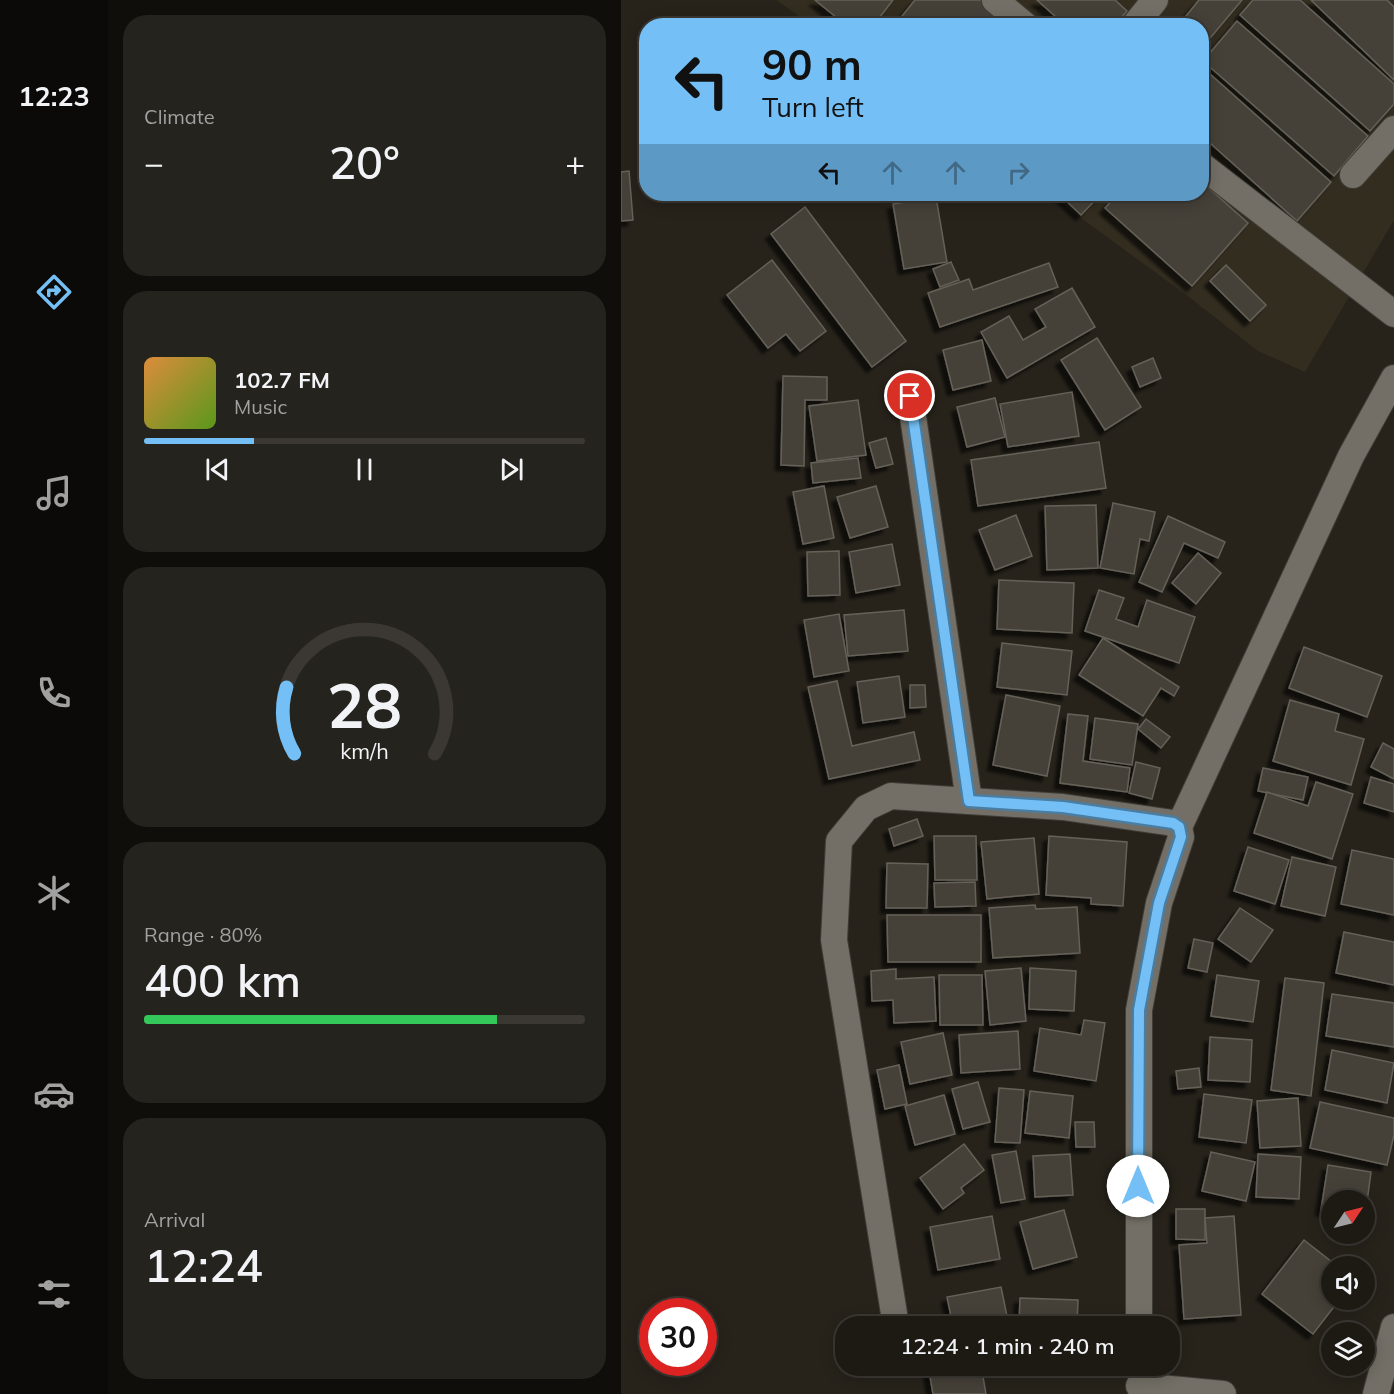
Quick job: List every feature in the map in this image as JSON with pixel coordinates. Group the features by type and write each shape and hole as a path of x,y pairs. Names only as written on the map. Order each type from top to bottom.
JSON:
{"street":[{"path":"995,0 1016,18"},
{"path":"1140,18 1155,0"},
{"path":"1353,175 1394,129"},
{"path":"1209,171 1394,314"},
{"path":"1139,1316 1139,1010 1159,903 1181,837 1179,827 1351,456 1394,378"},
{"path":"910,396 969,801"},
{"path":"894,1316 834,940 839,841 865,808 891,796 1063,807 1173,823 1179,827"},
{"path":"1376,1394 1394,1327"},
{"path":"1139,1382 1223,1394"}],"shaded area":[{"path":"776,0 1394,0 1394,220 1305,372 1258,351 1185,294 1058,201 1209,201 1209,18 802,18"}],"building":[{"path":"815,0 893,0 879,18 837,18"},
{"path":"915,0 981,0 1002,18 900,18"},
{"path":"1037,0 1115,0 1127,11 1121,18 1057,18"},
{"path":"1199,0 1242,0 1209,39 1209,18 1184,18"},
{"path":"1253,0 1300,0 1394,84 1394,104 1370,131 1240,15"},
{"path":"1311,0 1387,0 1394,7 1394,80"},
{"path":"1237,21 1368,136 1334,176 1209,66 1209,54"},
{"path":"1209,73 1331,182 1297,221 1209,142"},
{"path":"629,171 633,220 621,221 621,172"},
{"path":"1209,188 1248,223 1192,286 1105,208 1112,201 1209,201"},
{"path":"937,201 947,262 904,269 893,204"},
{"path":"1066,201 1094,201 1081,215"},
{"path":"805,207 906,341 872,367 771,234"},
{"path":"772,260 826,331 800,351 786,334 768,348 727,295"},
{"path":"951,262 959,280 940,287 933,269"},
{"path":"1049,263 1058,287 940,327 928,293 969,279 973,290"},
{"path":"1226,265 1266,305 1250,321 1210,281"},
{"path":"1072,288 1095,327 1007,378 981,332 1009,316 1023,340 1046,327 1035,309"},
{"path":"1097,338 1141,407 1105,430 1061,360"},
{"path":"982,340 991,381 953,390 943,350"},
{"path":"1153,358 1161,378 1140,387 1132,367"},
{"path":"783,376 827,377 827,400 805,400 804,466 781,465"},
{"path":"1072,392 1079,436 1008,447 1000,404"},
{"path":"995,398 1005,437 967,447 957,407"},
{"path":"858,400 866,455 817,461 809,406"},
{"path":"886,438 893,464 876,468 869,443"},
{"path":"1099,442 1106,488 978,506 971,460"},
{"path":"858,458 861,478 813,483 811,463"},
{"path":"824,486 834,538 803,544 793,492"},
{"path":"876,486 888,527 850,538 837,497"},
{"path":"1113,503 1155,512 1149,541 1140,539 1134,574 1100,568"},
{"path":"1096,505 1098,568 1047,570 1045,506"},
{"path":"1016,515 1032,556 995,570 979,530"},
{"path":"1168,516 1225,542 1218,558 1184,543 1162,592 1139,582"},
{"path":"892,544 900,585 856,593 849,552"},
{"path":"839,551 840,595 808,596 807,552"},
{"path":"1198,553 1221,573 1196,604 1172,583"},
{"path":"999,580 1074,583 1072,633 997,629"},
{"path":"1099,590 1124,598 1116,619 1138,627 1147,600 1195,617 1179,663 1085,631"},
{"path":"904,610 908,651 848,656 844,615"},
{"path":"839,614 849,671 814,677 804,620"},
{"path":"1103,638 1179,687 1174,696 1161,688 1143,716 1079,675"},
{"path":"1002,643 1072,651 1067,695 997,687"},
{"path":"1304,647 1382,676 1367,717 1289,688"},
{"path":"899,676 905,717 863,723 857,682"},
{"path":"837,681 852,746 914,732 920,760 829,779 808,687"},
{"path":"910,685 925,685 926,707 910,708"},
{"path":"1006,695 1060,706 1047,776 993,765"},
{"path":"1290,700 1339,714 1335,731 1364,739 1351,785 1273,761"},
{"path":"1068,714 1088,716 1083,761 1130,768 1127,792 1060,783"},
{"path":"1095,718 1138,724 1132,765 1090,759"},
{"path":"1146,719 1170,737 1161,748 1138,729"},
{"path":"1383,743 1394,749 1394,779 1371,767"},
{"path":"1136,762 1160,768 1152,799 1129,793"},
{"path":"1263,768 1308,777 1303,800 1258,791"},
{"path":"1371,777 1394,784 1394,812 1364,803"},
{"path":"1316,782 1353,794 1332,859 1254,833 1267,792 1308,806"},
{"path":"917,819 923,836 894,846 889,829"},
{"path":"934,836 976,836 977,880 935,880"},
{"path":"1049,836 1127,842 1123,906 1091,904 1091,898 1046,895"},
{"path":"1034,838 1039,894 987,899 981,842"},
{"path":"1248,847 1289,860 1275,904 1234,891"},
{"path":"1352,850 1394,859 1394,915 1341,904"},
{"path":"1292,857 1336,867 1325,916 1281,906"},
{"path":"887,863 928,864 927,908 886,908"},
{"path":"975,882 976,906 935,907 934,883"},
{"path":"1035,905 1036,909 1077,907 1080,953 993,958 989,908"},
{"path":"1240,908 1273,930 1251,962 1218,939"},
{"path":"887,915 981,915 981,962 888,962"},
{"path":"1344,932 1394,942 1394,985 1336,973"},
{"path":"1194,939 1213,943 1207,972 1188,968"},
{"path":"1021,968 1026,1021 990,1025 985,971"},
{"path":"1030,968 1076,971 1074,1011 1029,1009"},
{"path":"896,969 896,979 934,977 936,1021 894,1023 893,1000 872,1001 871,971"},
{"path":"939,975 982,975 983,1025 940,1025"},
{"path":"1217,975 1259,981 1253,1022 1211,1016"},
{"path":"1285,978 1324,983 1311,1096 1271,1090"},
{"path":"1332,994 1394,1003 1394,1047 1326,1036"},
{"path":"1084,1020 1105,1023 1096,1081 1034,1071 1040,1028 1081,1035"},
{"path":"1018,1031 1020,1069 961,1073 959,1035"},
{"path":"943,1033 952,1075 910,1084 901,1042"},
{"path":"1210,1037 1252,1040 1250,1082 1208,1080"},
{"path":"1332,1050 1394,1063 1387,1103 1325,1090"},
{"path":"899,1065 907,1104 885,1109 877,1070"},
{"path":"1199,1068 1201,1087 1178,1089 1176,1071"},
{"path":"978,1082 990,1122 963,1129 952,1089"},
{"path":"999,1088 1024,1090 1020,1143 995,1142"},
{"path":"1030,1091 1073,1096 1069,1138 1025,1133"},
{"path":"1204,1094 1252,1100 1246,1143 1199,1137"},
{"path":"944,1095 955,1134 915,1145 905,1106"},
{"path":"1298,1098 1301,1146 1260,1148 1257,1101"},
{"path":"1320,1102 1394,1118 1394,1135 1387,1165 1310,1148"},
{"path":"1075,1122 1094,1122 1095,1147 1076,1147"},
{"path":"964,1144 984,1170 961,1188 964,1193 943,1209 920,1178"},
{"path":"1016,1151 1025,1199 1001,1203 992,1155"},
{"path":"1211,1152 1255,1162 1246,1201 1202,1191"},
{"path":"1070,1154 1073,1195 1035,1197 1033,1156"},
{"path":"1258,1154 1301,1157 1299,1199 1256,1197"},
{"path":"1328,1165 1371,1172 1369,1190 1324,1190"},
{"path":"1176,1209 1205,1209 1205,1240 1176,1239"},
{"path":"1064,1210 1077,1257 1033,1269 1020,1222"},
{"path":"992,1216 1000,1259 938,1270 930,1227"},
{"path":"1234,1216 1241,1315 1184,1319 1179,1245 1207,1243 1205,1218"},
{"path":"1304,1240 1324,1256 1321,1256 1321,1310 1332,1310 1313,1334 1262,1294"},
{"path":"1001,1287 1007,1316 951,1316 947,1297"},
{"path":"1020,1298 1078,1300 1077,1316 1019,1316"},
{"path":"930,1376 983,1376 986,1394 933,1394"}],"route":[{"path":"910,396 969,801 1063,807 1173,823 1179,827 1181,837 1159,903 1139,1010 1138,1186"}]}
